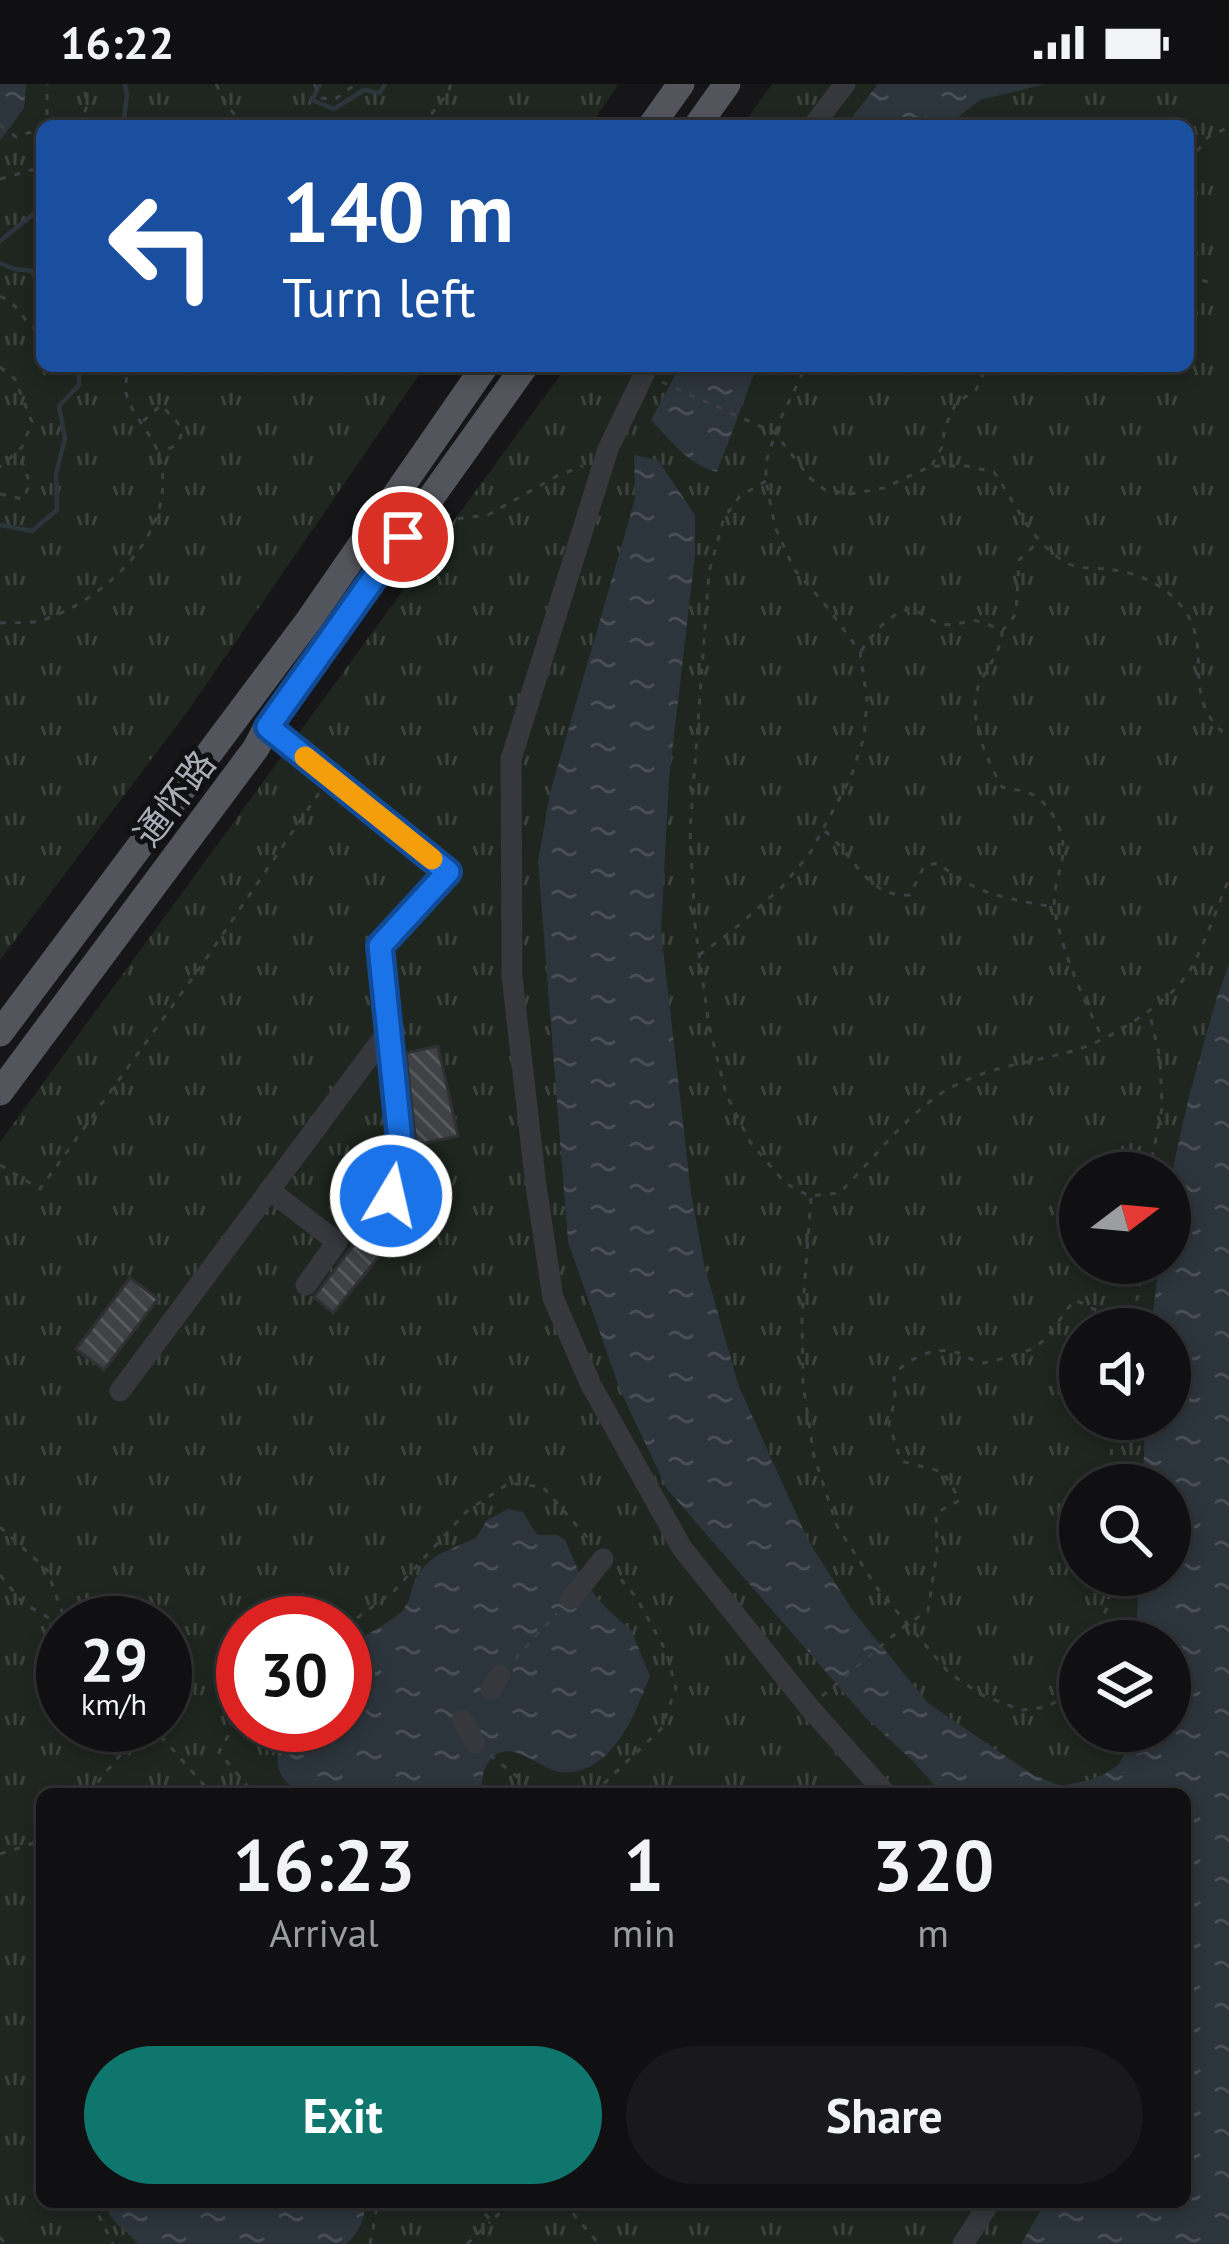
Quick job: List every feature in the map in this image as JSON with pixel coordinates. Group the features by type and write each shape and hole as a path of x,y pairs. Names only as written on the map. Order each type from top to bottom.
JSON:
{"main road":[{"path":"655,120 681,84"},
{"path":"701,120 727,84"},
{"name":"通怀路","path":"0,1033 309,620 480,372"},
{"name":"通怀路","path":"0,1092 242,767 521,372"}],"street":[{"path":"817,120 844,84"},
{"path":"650,372 608,449 511,759 512,976 553,1298 591,1385 682,1548 881,1788"},
{"path":"268,727 448,872 380,946 402,1160 391,1196"},
{"path":"119,1390 388,1030"},
{"path":"268,1190 338,1242 306,1286"},
{"path":"571,1599 597,1567"},
{"path":"462,1720 475,1743"},
{"path":"963,2244 986,2208"}],"path":[{"path":"45,120 47,84"},
{"path":"82,120 84,84"},
{"path":"216,84 240,120"},
{"path":"314,84 322,98 334,100 356,84"},
{"path":"427,120 451,84"},
{"path":"2,126 16,137 36,128"},
{"path":"1194,155 1208,137 1229,127"},
{"path":"0,179 36,169"},
{"path":"1194,277 1214,284"},
{"path":"0,296 14,302 36,330"},
{"path":"0,367 15,379 32,422 18,451 0,467"},
{"path":"0,623 41,621 88,601 126,569 152,529 165,483 159,453 125,392 128,372"},
{"path":"650,372 775,433 825,490 850,494 884,488 931,466 994,472 1038,542 1073,566 1129,571 1167,590 1189,615 1198,654 1198,693 1214,726 1229,737"},
{"path":"699,955 782,887 810,853 850,777 864,737 867,699 860,652 794,569 775,527 766,481 775,433 803,372"},
{"path":"931,466 956,403 976,390 984,372"},
{"path":"142,422 161,405 178,423 181,436 176,446 159,453"},
{"path":"0,494 23,499 30,484 18,451"},
{"path":"430,499 455,519 488,515 557,476 583,466 603,466"},
{"path":"766,481 740,496 724,518 710,572 690,831 699,955 726,1094 750,1142 785,1183 811,1196 838,1193 909,1119 945,1091 996,1068 1080,1049 1149,1011 1188,974 1229,879"},
{"path":"1038,542 1019,560 1016,614 1002,632 1002,644 976,691 976,709 986,752 1002,787 1030,793 1043,802 1059,830 1064,844 1053,887 1054,907 1081,997 1103,1039"},
{"path":"860,652 877,628 910,608 940,624 973,620 1002,632"},
{"path":"0,1166 40,1189 330,777"},
{"path":"823,829 873,886 894,896 910,895 924,866 938,863 987,895 1054,907"},
{"path":"1149,1011 1160,1058 1162,1108 1153,1152"},
{"path":"811,1196 802,1319 803,1384 814,1456 836,1526 877,1588 949,1673 982,1695 1021,1709 1047,1707 1059,1700"},
{"path":"822,1696 928,1611 937,1552 936,1513 959,1500 943,1472 901,1460 889,1424 894,1374 906,1361 938,1351 952,1351 983,1363 1031,1349 1051,1334 1059,1317"},
{"path":"0,1527 47,1570 55,1596"},
{"path":"0,1575 22,1603 36,1610"},
{"path":"495,1682 571,1599"},
{"path":"93,1788 125,1752"},
{"path":"173,1752 206,1788"},
{"path":"219,1752 249,1788"},
{"path":"495,1760 525,1788"},
{"path":"0,1854 36,1841"},
{"path":"95,2208 113,2244"},
{"path":"370,2244 377,2208"},
{"path":"481,2208 491,2221"},
{"path":"467,2244 505,2208"},
{"path":"568,2208 599,2244"},
{"path":"0,2237 4,2244"}],"green space":[{"path":"0,84 619,84 594,120 36,120 36,372 421,372 190,708 0,960"},
{"path":"772,84 1229,84 1229,2244 0,2244 0,1142 563,372 1194,372 1194,120 746,120"}],"water":[{"path":"0,84 26,84 24,108 0,141"},
{"path":"878,84 1045,84 980,100 954,120 850,120"},
{"path":"677,372 755,372 717,472 689,458 651,420"},
{"path":"634,455 658,460 695,515 695,555 669,779 661,931 691,1193 704,1264 739,1387 809,1542 853,1611 928,1703 1033,1775 1061,1786 1105,1774 1126,1752 1191,1752 1191,1620 1137,1620 1138,1596 1191,1596 1191,1464 1144,1464 1144,1440 1191,1440 1191,1308 1154,1308 1156,1284 1191,1284 1191,1152 1176,1152 1229,964 1229,2244 1021,2244 1042,2208 1191,2208 1191,1788 937,1788 865,1717 667,1489 620,1390 568,1242 538,861 550,793 635,499"},
{"path":"508,1509 523,1512 537,1535 558,1535 565,1540 583,1581 631,1630 650,1676 615,1746 593,1765 569,1772 552,1770 516,1753 499,1753 484,1771 483,1788 295,1788 282,1776 278,1752 372,1752 372,1632 402,1612 427,1563 476,1538 487,1520"},
{"path":"365,2208 360,2226 346,2244 138,2244 108,2210"}],"building":[{"path":"438,1046 458,1136 416,1145 406,1053"},
{"path":"381,1209 403,1227 333,1313 314,1297"},
{"path":"130,1278 158,1299 104,1370 76,1349"}],"waterway":[{"path":"124,120 125,84"},
{"path":"320,84 312,100 334,109 364,90 380,93 385,84"},
{"path":"0,241 36,212"},
{"path":"0,263 32,271 36,280"},
{"path":"0,525 32,531 57,510 56,474 65,438 59,406 79,385 79,372"}],"slow traffic":[{"path":"305,757 432,859"}],"route":[{"path":"391,1196 402,1160 380,946 448,872 268,727 403,537"}]}
